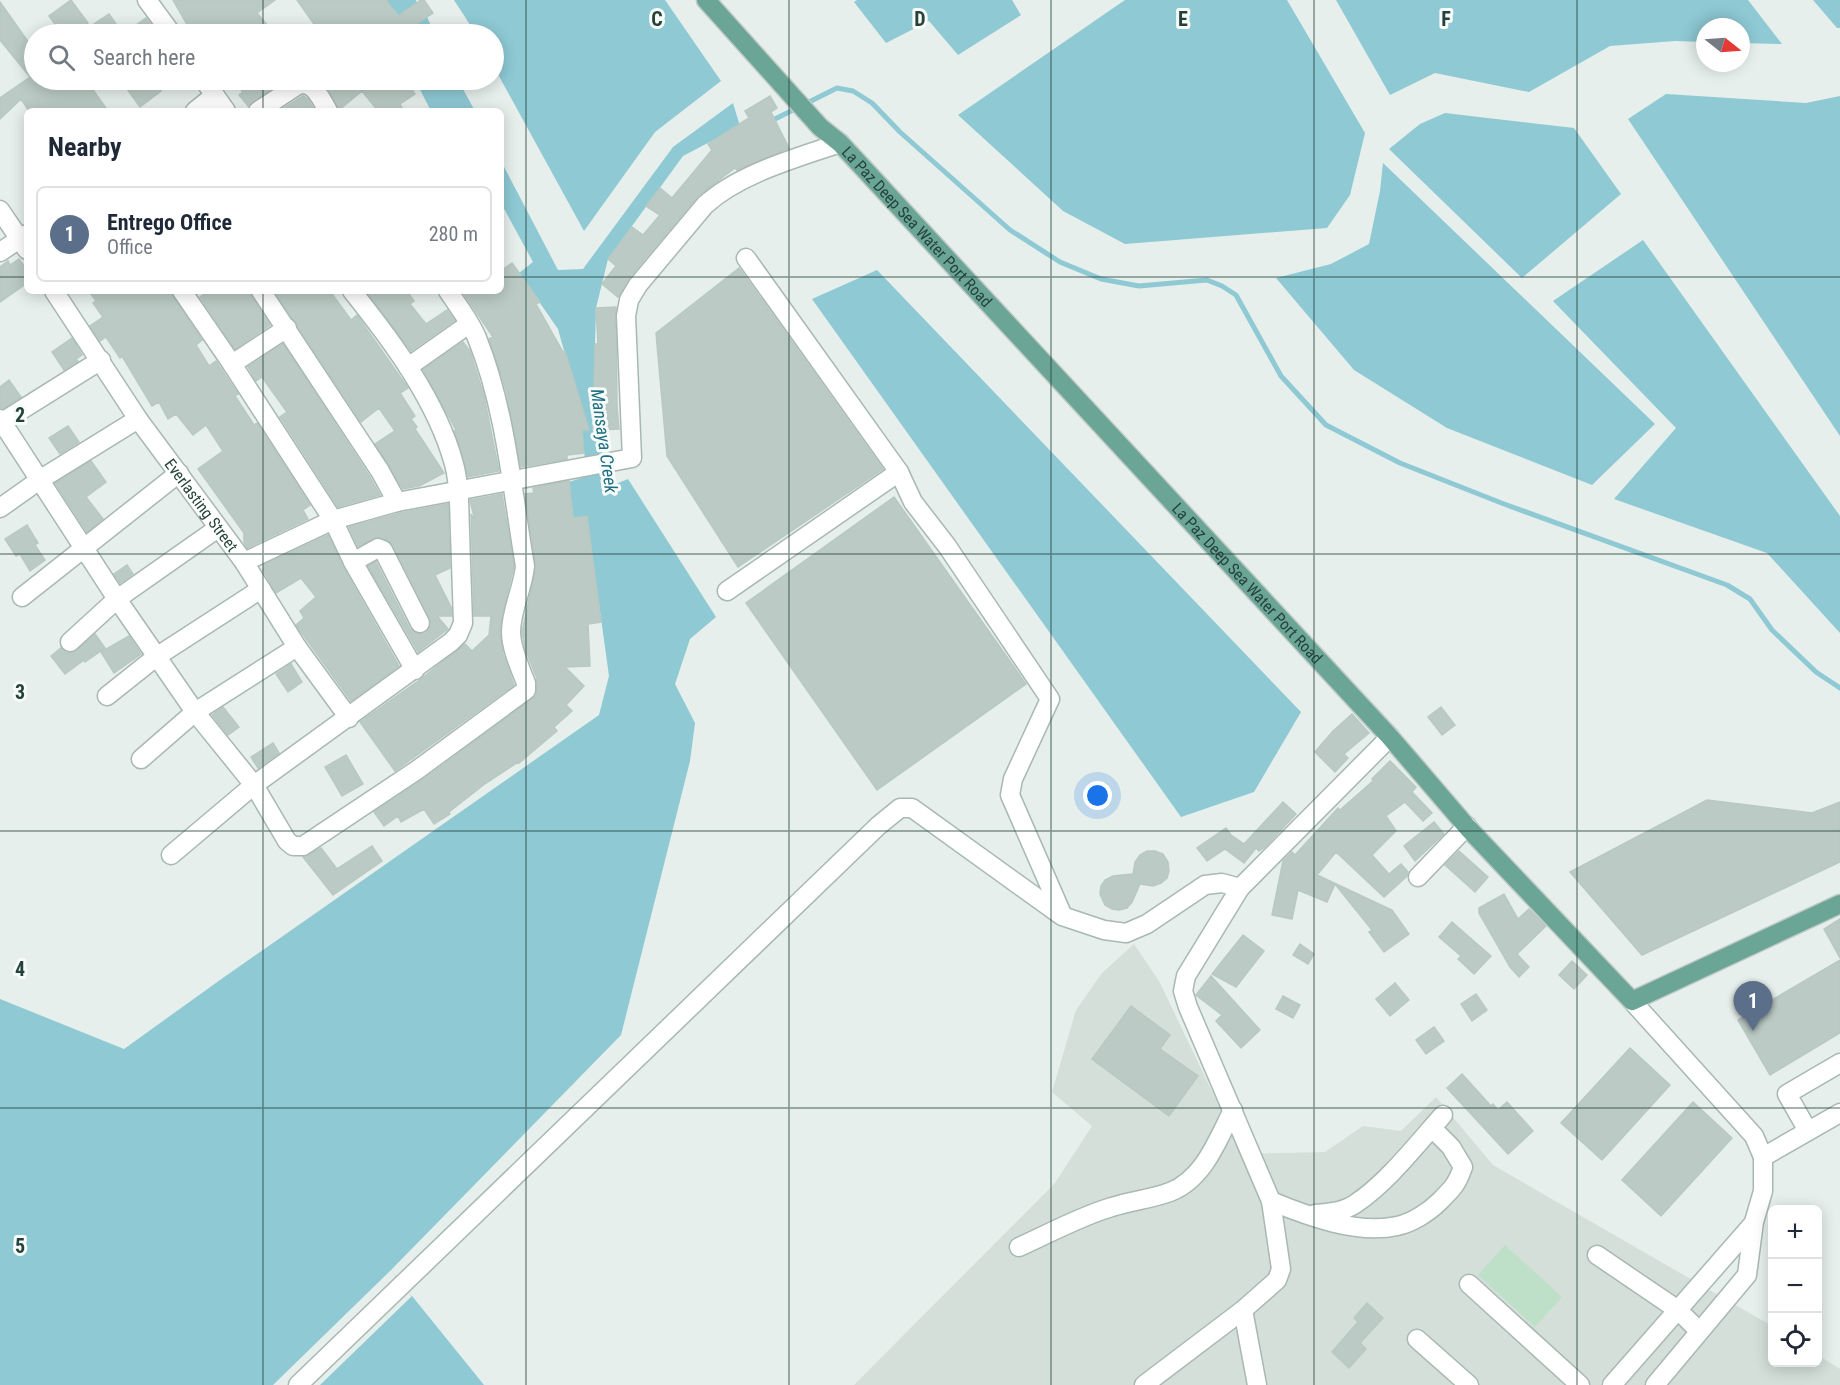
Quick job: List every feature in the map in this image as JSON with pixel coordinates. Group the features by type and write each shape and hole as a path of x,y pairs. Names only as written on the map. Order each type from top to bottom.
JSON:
{"main road":[{"name":"La Paz Deep Sea Water Port Road","path":"706,0 820,127 840,142 1390,737 1467,826 1632,1001"},
{"path":"1632,1001 1840,904"}],"street":[{"path":"147,0 165,24"},
{"path":"211,90 224,108"},
{"path":"263,108 290,90"},
{"path":"314,90 326,108"},
{"path":"199,108 215,95"},
{"path":"244,562 333,519 397,502 606,465 632,458 626,316 629,300 638,285 705,205 717,194 761,173 840,142"},
{"path":"0,210 24,241 0,252"},
{"path":"746,258 899,472 913,502 947,546 1050,699 1013,779 1010,795 1062,915"},
{"name":"Everlasting Street","path":"56,294 138,419 244,562 297,647 349,718"},
{"path":"184,294 333,519 353,562 415,670"},
{"path":"263,294 380,471 397,502"},
{"path":"171,855 254,785 451,642 458,635 463,623 459,491 454,464 444,435 408,367 354,294"},
{"path":"101,360 1,420 156,657 195,712 254,785 287,841 293,846 303,846 417,770 526,690 526,683 511,634 525,566 512,480 496,400 483,358 470,324 450,294"},
{"path":"408,367 470,324"},
{"path":"232,364 286,328"},
{"path":"0,508 41,479 138,419"},
{"path":"727,591 899,472"},
{"path":"22,597 179,473"},
{"path":"70,642 117,599 218,528"},
{"path":"353,562 373,550 378,548 383,550 420,623"},
{"path":"107,696 156,657 261,589"},
{"path":"141,759 195,712 297,647"},
{"path":"1144,1385 1242,1310 1277,1280 1281,1269 1270,1201 1188,1007 1183,991 1186,976 1240,888 1390,737"},
{"path":"298,1385 878,826 900,808 912,808 1062,915 1104,930 1126,933 1147,924 1204,885 1222,884 1240,888"},
{"path":"1418,877 1467,826"},
{"path":"1632,1001 1754,1136 1763,1157 1763,1191 1755,1222 1747,1275 1655,1385"},
{"path":"1808,1131 1787,1094 1840,1063"},
{"path":"1019,1247 1111,1207 1173,1191 1193,1176 1208,1159 1233,1110"},
{"path":"1763,1157 1840,1113"},
{"path":"1270,1201 1305,1215 1355,1228 1397,1226 1429,1212 1456,1185 1463,1167 1437,1122 1404,1159 1354,1204 1335,1212 1305,1215"},
{"path":"1612,1385 1755,1222"},
{"path":"1597,1255 1678,1310 1699,1331"},
{"path":"1469,1284 1580,1385"},
{"path":"1242,1310 1257,1385"},
{"path":"1417,1339 1469,1385"}],"shaded area":[{"path":"1134,944 1159,981 1242,1154 1325,1152 1363,1126 1401,1131 1436,1097 1493,1165 1768,1324 1768,1367 1822,1367 1822,1358 1840,1369 1840,1385 854,1385 1055,1183 1092,1126 1052,1092 1076,1010 1102,973"}],"green space":[{"path":"1505,1245 1562,1297 1535,1327 1478,1275"}],"water":[{"path":"386,0 416,0 417,3 411,7 421,21 427,17 430,24 400,24 400,17"},
{"path":"454,0 665,0 721,81 655,132 584,231 504,85 504,24 470,24"},
{"path":"857,0 1012,0 1021,15 958,55 929,21 886,43 854,2"},
{"path":"1125,0 1287,0 1365,133 1350,195 1327,228 1125,244 1063,211 958,115"},
{"path":"1336,0 1748,0 1782,44 1750,43 1750,18 1696,18 1696,42 1610,46 1529,92 1435,73 1390,95"},
{"path":"1813,0 1840,0 1840,28 1837,28"},
{"path":"420,90 463,90 473,108 429,108"},
{"path":"1666,94 1806,103 1840,96 1840,436 1628,119"},
{"path":"733,103 740,126 683,156 608,259 596,308 595,344 599,430 606,488 628,479 716,617 690,639 675,684 695,723 690,761 621,1035 391,1270 484,1385 0,1385 0,999 124,1049 599,715 609,676 587,517 573,518 569,482 587,476 578,401 558,329 519,273 533,262 504,209 504,167 558,270 583,269 673,147"},
{"path":"1445,113 1574,128 1621,194 1522,278 1389,149 1420,124"},
{"path":"1383,163 1655,424 1592,485 1447,428 1354,370 1276,278 1331,264 1369,244 1380,191"},
{"path":"1643,240 1840,516 1840,633 1767,553 1614,499 1676,428 1553,301"},
{"path":"877,270 1301,712 1254,792 1181,817 812,299"}],"pier":[{"path":"391,1270 412,1296 320,1385 273,1385"}],"building":[{"path":"71,0 88,23 55,24 49,16"},
{"path":"173,0 275,0 257,13 266,24 187,24"},
{"path":"297,0 386,0 398,16 424,0 433,13 416,24 314,24"},
{"path":"0,2 24,36 24,70 0,40"},
{"path":"109,14 116,24 94,24"},
{"path":"146,18 150,24 137,24"},
{"path":"24,81 24,90 93,90 106,108 27,108 21,99 0,119 0,98"},
{"path":"128,90 160,90 161,91 140,107"},
{"path":"241,90 271,90 248,106 239,95 243,92"},
{"path":"329,90 412,90 415,94 400,104 402,108 376,108 362,91 341,108 338,108"},
{"path":"303,96 308,99 313,108 284,108"},
{"path":"770,96 777,108 771,112 789,148 737,170 735,168 698,196 629,278 618,297 602,284 616,266 608,259 632,227 643,235 660,215 646,206 660,188 672,198 712,150 708,144 749,118 745,111"},
{"path":"19,259 24,266 24,285 0,302 0,267 8,261 10,265"},
{"path":"512,263 540,302 536,304 563,352 565,351 589,430 582,430 584,453 567,455 567,459 521,467 506,390 489,339 493,337 464,294 504,294 504,269"},
{"path":"739,268 883,469 738,567 667,456 656,333"},
{"path":"91,294 172,294 202,340 196,345 209,366 216,361 238,394 235,396 254,425 257,423 310,505 303,510 308,519 247,548 244,533 198,469 223,451 206,425 193,435 176,414 168,419 159,402 152,406 122,356 120,358 106,337 100,341 90,326 103,317 93,303 96,301"},
{"path":"204,294 251,294 270,325 235,349 200,297"},
{"path":"276,294 332,294 351,320 357,315 408,388 400,393 415,416 411,419 417,427 415,429 444,473 419,486 403,489 375,444 395,431 379,408 361,422"},
{"path":"368,294 409,294 414,301 410,304 426,324 447,310 455,320 411,351"},
{"path":"616,307 619,429 593,430 595,344 598,344 596,308"},
{"path":"72,338 82,355 76,359 78,361 64,370 52,352"},
{"path":"463,342 470,351 484,396 499,471 468,477 454,431 456,430 423,370"},
{"path":"283,344 380,495 338,507 280,417 287,412 262,377 256,381 248,367"},
{"path":"9,380 21,397 0,408 0,387"},
{"path":"68,426 79,442 60,454 49,438"},
{"path":"91,461 106,482 86,497 103,519 87,532 55,483"},
{"path":"569,481 573,518 587,516 601,622 588,624 590,666 565,667 584,686 566,705 572,711 554,727 557,731 519,763 486,783 449,812 450,814 434,824 424,809 401,822 398,816 384,826 374,812 424,779 536,696 537,679 525,648 522,632 536,567 525,494 534,493 533,488"},
{"path":"502,494 514,566 502,614 500,633 503,654 514,685 395,771 360,722 421,679 465,644 472,651 489,635 491,616 474,616 471,514 475,521 470,500"},
{"path":"894,497 1026,684 877,790 746,603"},
{"path":"448,504 450,568 435,575 451,607 452,616 437,616 448,629 418,652 368,566 376,562 410,629 419,634 426,633 431,624 430,618 393,545 378,537 358,546 349,527 400,513"},
{"path":"27,525 38,543 35,545 45,560 30,571 20,554 16,556 5,539"},
{"path":"328,535 343,567 399,666 351,701 296,625 304,618 300,611 316,597 301,578 276,593 263,570 264,565"},
{"path":"127,565 133,574 120,583 114,574"},
{"path":"95,634 105,648 65,674 51,656 61,648 73,653"},
{"path":"129,636 141,654 114,673 101,652"},
{"path":"291,664 302,682 288,692 276,674"},
{"path":"223,707 239,727 228,735 212,715"},
{"path":"1441,707 1455,725 1442,735 1428,717"},
{"path":"1352,714 1369,733 1344,754 1348,758 1335,772 1315,752"},
{"path":"273,743 279,753 258,768 251,757"},
{"path":"346,755 363,784 342,796 325,767"},
{"path":"1390,761 1416,787 1412,792 1432,813 1423,821 1405,802 1386,816 1396,831 1372,855 1389,874 1401,864 1408,872 1407,876 1384,897 1336,852 1317,875 1392,910 1409,934 1384,952 1369,932 1372,930 1335,884 1327,902 1298,890 1292,919 1272,915 1283,861 1292,852 1295,855 1338,808 1340,810 1373,781 1372,779"},
{"path":"1707,800 1812,813 1840,802 1840,862 1642,955 1570,872"},
{"path":"1283,802 1296,814 1265,847 1259,851 1256,848 1244,863 1225,849 1207,861 1197,848 1226,828 1231,835 1244,844"},
{"path":"1434,822 1444,834 1415,861 1404,846"},
{"path":"372,846 382,861 333,895 303,857 321,848 337,869"},
{"path":"1147,851 1163,854 1168,862 1167,878 1153,886 1140,884 1127,908 1119,910 1105,905 1100,894 1105,880 1113,876 1133,874 1135,862"},
{"path":"1459,851 1488,877 1475,892 1445,865"},
{"path":"1504,894 1518,919 1529,909 1546,926 1517,954 1529,967 1519,977 1510,967 1479,913 1479,908"},
{"path":"1840,919 1840,958 1824,929"},
{"path":"1452,922 1491,956 1474,974 1458,959 1461,956 1439,937"},
{"path":"1243,935 1264,951 1236,987 1212,974"},
{"path":"1300,944 1314,954 1308,964 1293,955"},
{"path":"1840,960 1840,1033 1770,1075 1738,1020"},
{"path":"1572,961 1587,975 1574,989 1559,975"},
{"path":"1211,976 1260,1030 1241,1048 1216,1021 1222,1015 1196,995"},
{"path":"1395,983 1409,1000 1390,1016 1376,999"},
{"path":"1476,994 1487,1010 1472,1021 1461,1004"},
{"path":"1283,996 1300,1005 1293,1018 1276,1009"},
{"path":"1131,1006 1170,1035 1160,1049 1198,1076 1169,1116 1092,1059"},
{"path":"1434,1027 1444,1041 1426,1054 1416,1040"},
{"path":"1630,1048 1670,1085 1602,1160 1561,1123"},
{"path":"1462,1074 1491,1106 1493,1104 1498,1110 1507,1102 1533,1131 1508,1154 1447,1088"},
{"path":"1693,1102 1732,1138 1661,1216 1622,1180"},
{"path":"1367,1303 1383,1318 1360,1343 1366,1349 1349,1368 1332,1352 1358,1322 1354,1318"}],"waterway":[{"path":"769,122 837,88 853,91 872,103 900,132 1010,230 1060,262 1101,279 1139,286 1207,280 1222,286 1236,295 1281,376 1326,425 1400,463 1504,504 1727,585 1750,599 1772,630 1816,672 1840,688"}],"place":[{"name":"Entrego Office","path":"1753,1031"}],"water label":[{"name":"Mansaya Creek","path":"604,441"}]}
